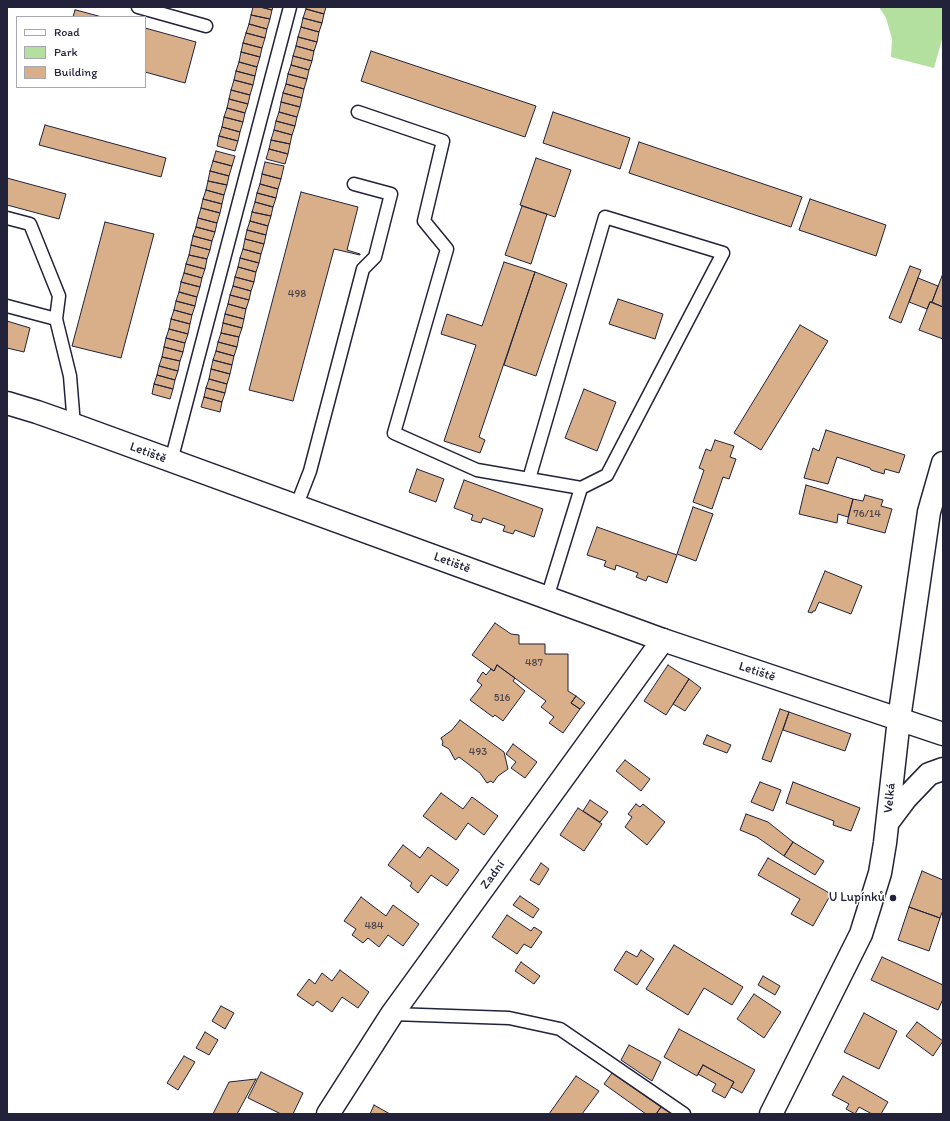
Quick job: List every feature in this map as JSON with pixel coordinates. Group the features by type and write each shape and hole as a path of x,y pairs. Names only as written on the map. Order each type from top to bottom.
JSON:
{"street":[{"name":"Letiště","path":"7,404 37,412 74,425 663,640 943,734"},
{"name":"Velká","path":"771,1114 861,934 880,873 899,719 929,512 943,463"},
{"name":"Zadní","path":"328,1114 392,1014 663,640"},
{"path":"887,823 906,798 929,774 943,769"}],"lane":[{"path":"138,7 206,26"},
{"path":"171,461 290,7"},
{"path":"358,112 444,140 424,221 447,249 394,434 477,470 580,488 607,475 723,253 605,217 529,479"},
{"path":"296,507 310,471 363,269 375,257 391,194 354,184"},
{"path":"7,218 30,224 58,296 56,319 70,376 74,425"},
{"path":"7,306 56,319"},
{"path":"547,598 580,488"},
{"path":"392,1014 509,1018 560,1029 684,1114"}],"green space":[{"path":"879,7 943,7 943,36 934,68 891,57 892,39 886,18"}],"building":[{"path":"253,7 272,10 270,19 251,15"},
{"path":"260,7 273,7 272,10"},
{"path":"306,7 326,7 324,14 306,9"},
{"path":"306,9 324,14 322,23 303,18"},
{"path":"76,10 98,16 73,16"},
{"path":"251,15 270,19 267,29 249,24"},
{"path":"303,18 322,23 319,32 301,27"},
{"path":"249,24 267,29 265,38 246,33"},
{"path":"301,27 319,32 317,42 298,37"},
{"path":"146,28 196,42 185,83 146,72"},
{"path":"246,33 265,38 262,48 243,43"},
{"path":"298,37 317,42 314,51 296,46"},
{"path":"243,43 262,48 260,57 241,52"},
{"path":"296,46 314,51 312,61 293,56"},
{"path":"371,51 536,106 525,137 361,81"},
{"path":"241,52 260,57 257,67 239,62"},
{"path":"293,56 312,61 309,70 291,65"},
{"path":"239,62 257,67 255,76 236,71"},
{"path":"291,65 309,70 307,79 288,74"},
{"path":"236,71 255,76 253,85 234,80"},
{"path":"288,74 307,79 304,89 286,84"},
{"path":"234,80 253,85 250,95 231,90"},
{"path":"286,84 304,89 302,98 283,93"},
{"path":"231,90 250,95 248,104 229,99"},
{"path":"283,93 302,98 300,107 281,102"},
{"path":"229,99 248,104 245,113 227,108"},
{"path":"281,102 300,107 297,117 279,112"},
{"path":"227,108 245,113 243,122 224,117"},
{"path":"279,112 297,117 295,126 276,121"},
{"path":"553,112 630,138 620,169 543,143"},
{"path":"224,117 243,122 240,132 222,127"},
{"path":"276,121 295,126 292,135 274,130"},
{"path":"45,125 166,158 161,177 39,145"},
{"path":"222,127 240,132 238,141 219,136"},
{"path":"274,130 292,135 290,144 271,140"},
{"path":"219,136 238,141 235,151 217,146"},
{"path":"271,140 290,144 288,154 269,149"},
{"path":"639,142 802,197 791,227 629,173"},
{"path":"269,149 288,154 285,164 266,159"},
{"path":"216,151 235,156 232,166 213,161"},
{"path":"536,158 571,170 555,217 520,205"},
{"path":"213,161 232,166 229,176 210,171"},
{"path":"265,162 284,166 281,179 262,174"},
{"path":"210,171 229,176 227,185 208,181"},
{"path":"262,174 281,179 278,189 260,184"},
{"path":"7,178 66,194 59,219 7,205"},
{"path":"208,181 227,185 224,195 206,190"},
{"path":"260,184 278,189 276,198 257,193"},
{"path":"206,190 224,195 222,204 203,199"},
{"path":"301,192 358,207 347,250 360,255 334,249 293,401 249,390"},
{"path":"257,193 276,198 273,207 255,202"},
{"path":"203,199 222,204 220,213 201,208"},
{"path":"810,199 886,225 876,256 799,230"},
{"path":"255,202 273,207 271,216 252,212"},
{"path":"522,206 547,214 531,264 505,255"},
{"path":"201,208 220,213 217,223 198,218"},
{"path":"252,212 271,216 268,226 250,221"},
{"path":"198,218 217,223 215,232 196,227"},
{"path":"250,221 268,226 266,235 247,230"},
{"path":"105,222 154,234 121,358 72,346"},
{"path":"196,227 215,232 212,241 193,236"},
{"path":"247,230 266,235 264,244 245,239"},
{"path":"193,236 212,241 210,250 191,245"},
{"path":"245,239 264,244 261,254 243,249"},
{"path":"191,245 210,250 207,259 189,255"},
{"path":"243,249 261,254 259,263 240,258"},
{"path":"189,255 207,259 205,269 186,264"},
{"path":"240,258 259,263 256,272 238,267"},
{"path":"504,262 535,272 479,437 485,440 480,453 444,441 476,345 441,334 447,314 482,326"},
{"path":"186,264 205,269 202,278 184,273"},
{"path":"910,266 921,270 901,323 889,318"},
{"path":"238,267 256,272 254,282 235,277"},
{"path":"535,272 567,284 536,376 504,365"},
{"path":"184,273 202,278 200,287 181,282"},
{"path":"942,276 943,277 943,307 932,302"},
{"path":"235,277 254,282 251,291 233,286"},
{"path":"918,278 938,286 932,302 930,302 927,309 909,302"},
{"path":"181,282 200,287 197,297 179,292"},
{"path":"233,286 251,291 249,300 230,295"},
{"path":"179,292 197,297 195,306 176,301"},
{"path":"230,295 249,300 246,309 228,304"},
{"path":"618,299 663,314 655,339 609,324"},
{"path":"176,301 195,306 192,315 174,310"},
{"path":"930,302 943,307 943,339 919,330"},
{"path":"228,304 246,309 244,319 225,314"},
{"path":"174,310 192,315 190,324 171,319"},
{"path":"225,314 244,319 242,328 223,323"},
{"path":"171,319 190,324 188,334 169,329"},
{"path":"7,321 30,328 24,352 7,348"},
{"path":"223,323 242,328 239,337 221,333"},
{"path":"800,325 828,341 761,450 734,433"},
{"path":"169,329 188,334 185,343 166,338"},
{"path":"221,333 239,337 237,347 218,342"},
{"path":"166,338 185,343 183,352 164,347"},
{"path":"218,342 237,347 234,356 216,351"},
{"path":"164,347 183,352 180,361 162,357"},
{"path":"216,351 234,356 232,365 213,360"},
{"path":"162,357 180,361 178,371 159,366"},
{"path":"213,360 232,365 230,374 211,369"},
{"path":"159,366 178,371 175,380 157,375"},
{"path":"211,369 230,374 227,384 209,379"},
{"path":"157,375 175,380 173,389 154,384"},
{"path":"209,379 227,384 225,393 206,388"},
{"path":"154,384 173,389 170,399 152,394"},
{"path":"206,388 225,393 222,402 204,397"},
{"path":"584,389 616,402 597,451 565,438"},
{"path":"204,397 222,402 220,412 201,407"},
{"path":"826,430 905,455 899,473 885,469 884,474 837,457 828,484 804,478 813,448 819,451"},
{"path":"715,440 734,446 730,457 736,459 729,479 723,477 712,509 693,502 704,470 699,468 706,449 711,451"},
{"path":"417,469 444,479 436,502 409,492"},
{"path":"464,480 543,509 534,537 515,530 513,534 503,531 505,526 483,518 481,523 471,520 473,515 454,508"},
{"path":"806,485 853,499 848,517 838,514 837,523 799,514"},
{"path":"865,495 883,500 881,506 892,509 885,533 847,523 853,499 863,501"},
{"path":"693,507 713,514 696,561 677,554"},
{"path":"597,527 677,555 667,583 648,576 646,581 636,577 638,573 616,565 615,570 604,566 606,561 587,555"},
{"path":"825,571 862,586 851,614 819,602 815,611 812,613 808,612"},
{"path":"495,623 511,634 519,635 519,644 545,644 545,654 568,654 568,691 576,696 571,703 580,709 563,733 549,723 554,717 541,707 546,701 497,665 494,671 472,655"},
{"path":"497,665 515,678 513,681 525,691 503,721 495,715 493,717 470,700 482,685 477,681 482,673 483,672 486,675 491,669 494,671"},
{"path":"668,665 689,679 666,715 644,701"},
{"path":"689,679 701,688 685,711 673,704"},
{"path":"576,696 585,703 580,709 571,703"},
{"path":"780,709 789,712 771,762 762,759"},
{"path":"789,712 851,734 845,751 783,730"},
{"path":"460,720 504,752 508,769 498,776 493,783 491,781 487,783 480,773 459,757 455,760 449,749 442,745 443,742 441,738 452,730"},
{"path":"707,735 731,745 727,753 703,744"},
{"path":"513,744 537,762 525,778 511,768 516,762 506,754"},
{"path":"625,760 650,779 641,791 616,771"},
{"path":"760,782 781,790 773,811 751,802"},
{"path":"793,782 860,808 851,831 833,825 834,821 786,803"},
{"path":"441,793 463,809 472,797 498,816 484,835 468,823 456,840 423,816"},
{"path":"590,800 608,812 600,822 583,811"},
{"path":"636,804 640,807 643,804 665,822 647,845 625,827 632,817 628,814"},
{"path":"578,808 602,824 584,851 560,835"},
{"path":"746,814 768,822 793,842 784,856 757,837 740,830"},
{"path":"793,842 824,861 815,875 784,856"},
{"path":"403,845 420,858 428,847 459,870 447,886 431,875 418,893 410,886 412,883 388,865"},
{"path":"768,858 831,894 813,926 791,914 800,899 758,875"},
{"path":"541,863 549,869 539,885 530,880"},
{"path":"922,871 943,880 943,910 940,918 909,907"},
{"path":"520,896 539,909 533,918 513,905"},
{"path":"361,897 386,916 393,905 419,924 403,946 388,935 379,947 368,938 363,943 352,935 356,929 344,921"},
{"path":"909,907 940,918 929,951 898,940"},
{"path":"507,915 531,931 534,927 542,932 531,948 524,944 517,954 492,937"},
{"path":"674,945 743,987 732,1005 704,988 688,1015 646,989"},
{"path":"641,950 654,959 637,985 614,970 626,951 637,957"},
{"path":"882,957 943,985 943,999 938,1010 871,980"},
{"path":"521,962 540,976 534,984 515,971"},
{"path":"340,970 369,992 358,1008 342,997 332,1012 317,1001 313,1006 297,995 309,979 315,984 322,973 332,981"},
{"path":"763,976 780,986 775,995 758,985"},
{"path":"754,994 781,1012 764,1038 737,1019"},
{"path":"221,1006 234,1013 225,1029 212,1021"},
{"path":"864,1013 897,1031 879,1069 844,1052"},
{"path":"917,1022 943,1041 933,1056 906,1036"},
{"path":"679,1029 755,1070 742,1093 731,1087 734,1082 703,1065 697,1076 664,1057"},
{"path":"205,1032 218,1040 209,1055 196,1048"},
{"path":"629,1045 661,1062 652,1081 621,1060"},
{"path":"184,1056 195,1062 178,1090 167,1083"},
{"path":"703,1065 734,1082 725,1098 712,1091 716,1084 698,1074"},
{"path":"261,1072 303,1093 293,1114 281,1114 248,1098"},
{"path":"612,1073 661,1107 656,1114 646,1114 604,1084"},
{"path":"576,1076 599,1091 582,1114 549,1114"},
{"path":"843,1076 888,1102 881,1114 872,1114 859,1107 855,1114 846,1109 849,1104 832,1095"},
{"path":"256,1079 237,1114 213,1114 229,1082"},
{"path":"374,1105 390,1114 370,1114"},
{"path":"661,1107 672,1114 656,1114"}],"place":[{"name":"U Lupínků","path":"893,898"}]}
